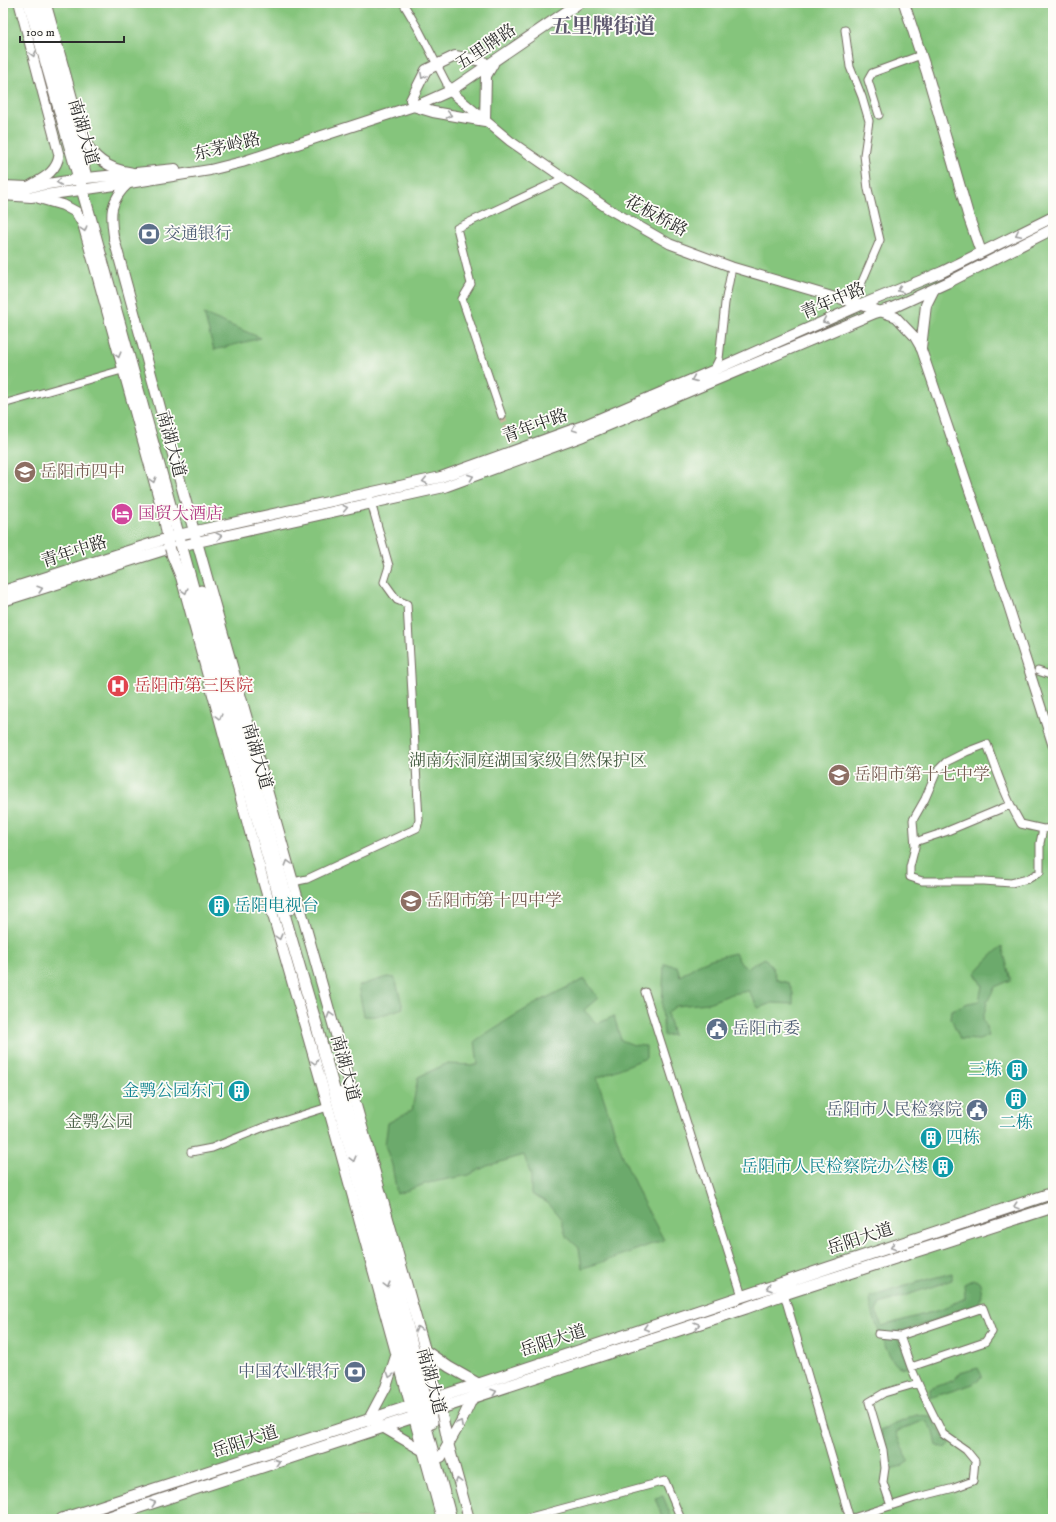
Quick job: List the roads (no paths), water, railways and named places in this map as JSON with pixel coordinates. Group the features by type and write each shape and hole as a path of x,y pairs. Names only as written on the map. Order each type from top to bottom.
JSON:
{"main road":[{"name":"南湖大道","path":"29,3 85,184"},
{"name":"南湖大道","path":"38,3 85,184 274,883 406,1338 422,1414 459,1519"},
{"name":"五里牌路","path":"449,88 483,61 568,3"},
{"name":"五里牌路","path":"449,88 494,61 579,3"},
{"path":"904,3 921,55 969,218 981,252"},
{"path":"483,61 456,56 426,70 412,103 440,113 485,121 486,76 494,61"},
{"name":"东茅岭路","path":"85,184 129,183 210,170 242,162 412,103 449,88"},
{"name":"东茅岭路","path":"3,195 85,184 140,173 208,166 240,158 412,103"},
{"name":"东茅岭路","path":"3,186 29,192"},
{"path":"29,192 63,205 76,212 83,224 162,513 182,542 181,577 264,884 397,1353 419,1402"},
{"name":"青年中路","path":"3,591 182,542 370,498 441,477 580,427 712,372 857,304 942,272 1053,217"},
{"name":"青年中路","path":"370,498 444,487 583,436 892,308 934,289 1053,229"},
{"path":"114,239 182,542 293,882 438,1396 448,1443 468,1519"},
{"path":"920,348 926,305 934,289"},
{"name":"青年中路","path":"3,601 182,542"},
{"name":"岳阳大道","path":"62,1519 478,1384 742,1296 1053,1199"},
{"name":"岳阳大道","path":"103,1519 746,1308 1053,1199"},
{"path":"406,1338 424,1350 478,1384 472,1399 438,1458 424,1452 370,1419 386,1387 397,1353 406,1338"},
{"path":"422,1414 424,1452 442,1519"},
{"name":"南湖大道","path":"438,1458 451,1519"}],"street":[{"path":"19,3 60,155 54,169 29,192"},
{"path":"46,3 83,136 88,148 94,156 102,162 123,171 140,173"},
{"path":"403,3 438,65 449,88"},
{"path":"845,30 850,67 862,97 869,121 864,155 868,189 880,240 857,304"},
{"path":"879,115 868,80 872,73 921,55"},
{"name":"花板桥路","path":"449,88 485,121 510,141 607,208 670,244 732,268 857,304 896,317 914,336 920,348 1007,601 1053,745"},
{"path":"502,416 462,299 471,284 457,228 564,178"},
{"path":"114,239 111,221 112,212 119,192 129,183"},
{"path":"712,372 719,359 724,303 732,268"},
{"path":"3,404 122,370"},
{"path":"293,882 307,880 417,828 418,820 407,604 397,600 384,582 389,566 370,498"},
{"path":"1038,672 1053,676"},
{"path":"1043,829 1040,843 1040,872 1028,879 1011,883 984,881 922,881 910,877 910,867 915,842 913,820 925,799 937,771 946,762 987,744 1010,805 1021,824 1043,829 1053,828"},
{"path":"915,842 945,832 1010,805"},
{"path":"645,992 742,1296"},
{"path":"191,1152 212,1148 264,1127 328,1107"},
{"path":"784,1294 850,1519 973,1481 975,1461 966,1450 943,1434 918,1383 900,1336"},
{"path":"878,1334 900,1336 983,1308 992,1332 985,1342 911,1367"},
{"path":"891,1506 883,1482 885,1468 883,1450 869,1402 884,1393 918,1383"},
{"path":"523,1519 665,1481 681,1519"}],"tunnel":[{"path":"502,416 514,451"}],"place":[{"name":"交通银行","path":"149,234"},
{"name":"岳阳市四中","path":"25,472"},
{"name":"国贸大酒店","path":"122,514"},
{"name":"岳阳市第三医院","path":"118,686"},
{"name":"岳阳市第十七中学","path":"839,775"},
{"name":"岳阳市第十四中学","path":"411,901"},
{"name":"岳阳电视台","path":"219,906"},
{"name":"岳阳市委","path":"717,1029"},
{"name":"三栋","path":"1017,1070"},
{"name":"金鹗公园东门","path":"239,1091"},
{"name":"二栋","path":"1016,1099"},
{"name":"岳阳市人民检察院","path":"977,1110"},
{"name":"四栋","path":"931,1138"},
{"name":"岳阳市人民检察院办公楼","path":"943,1167"},
{"name":"中国农业银行","path":"355,1372"}],"district":[{"name":"五里牌街道","path":"603,27"}],"park label":[{"name":"湖南东洞庭湖国家级自然保护区","path":"528,761"},
{"name":"金鹗公园","path":"99,1122"}]}
